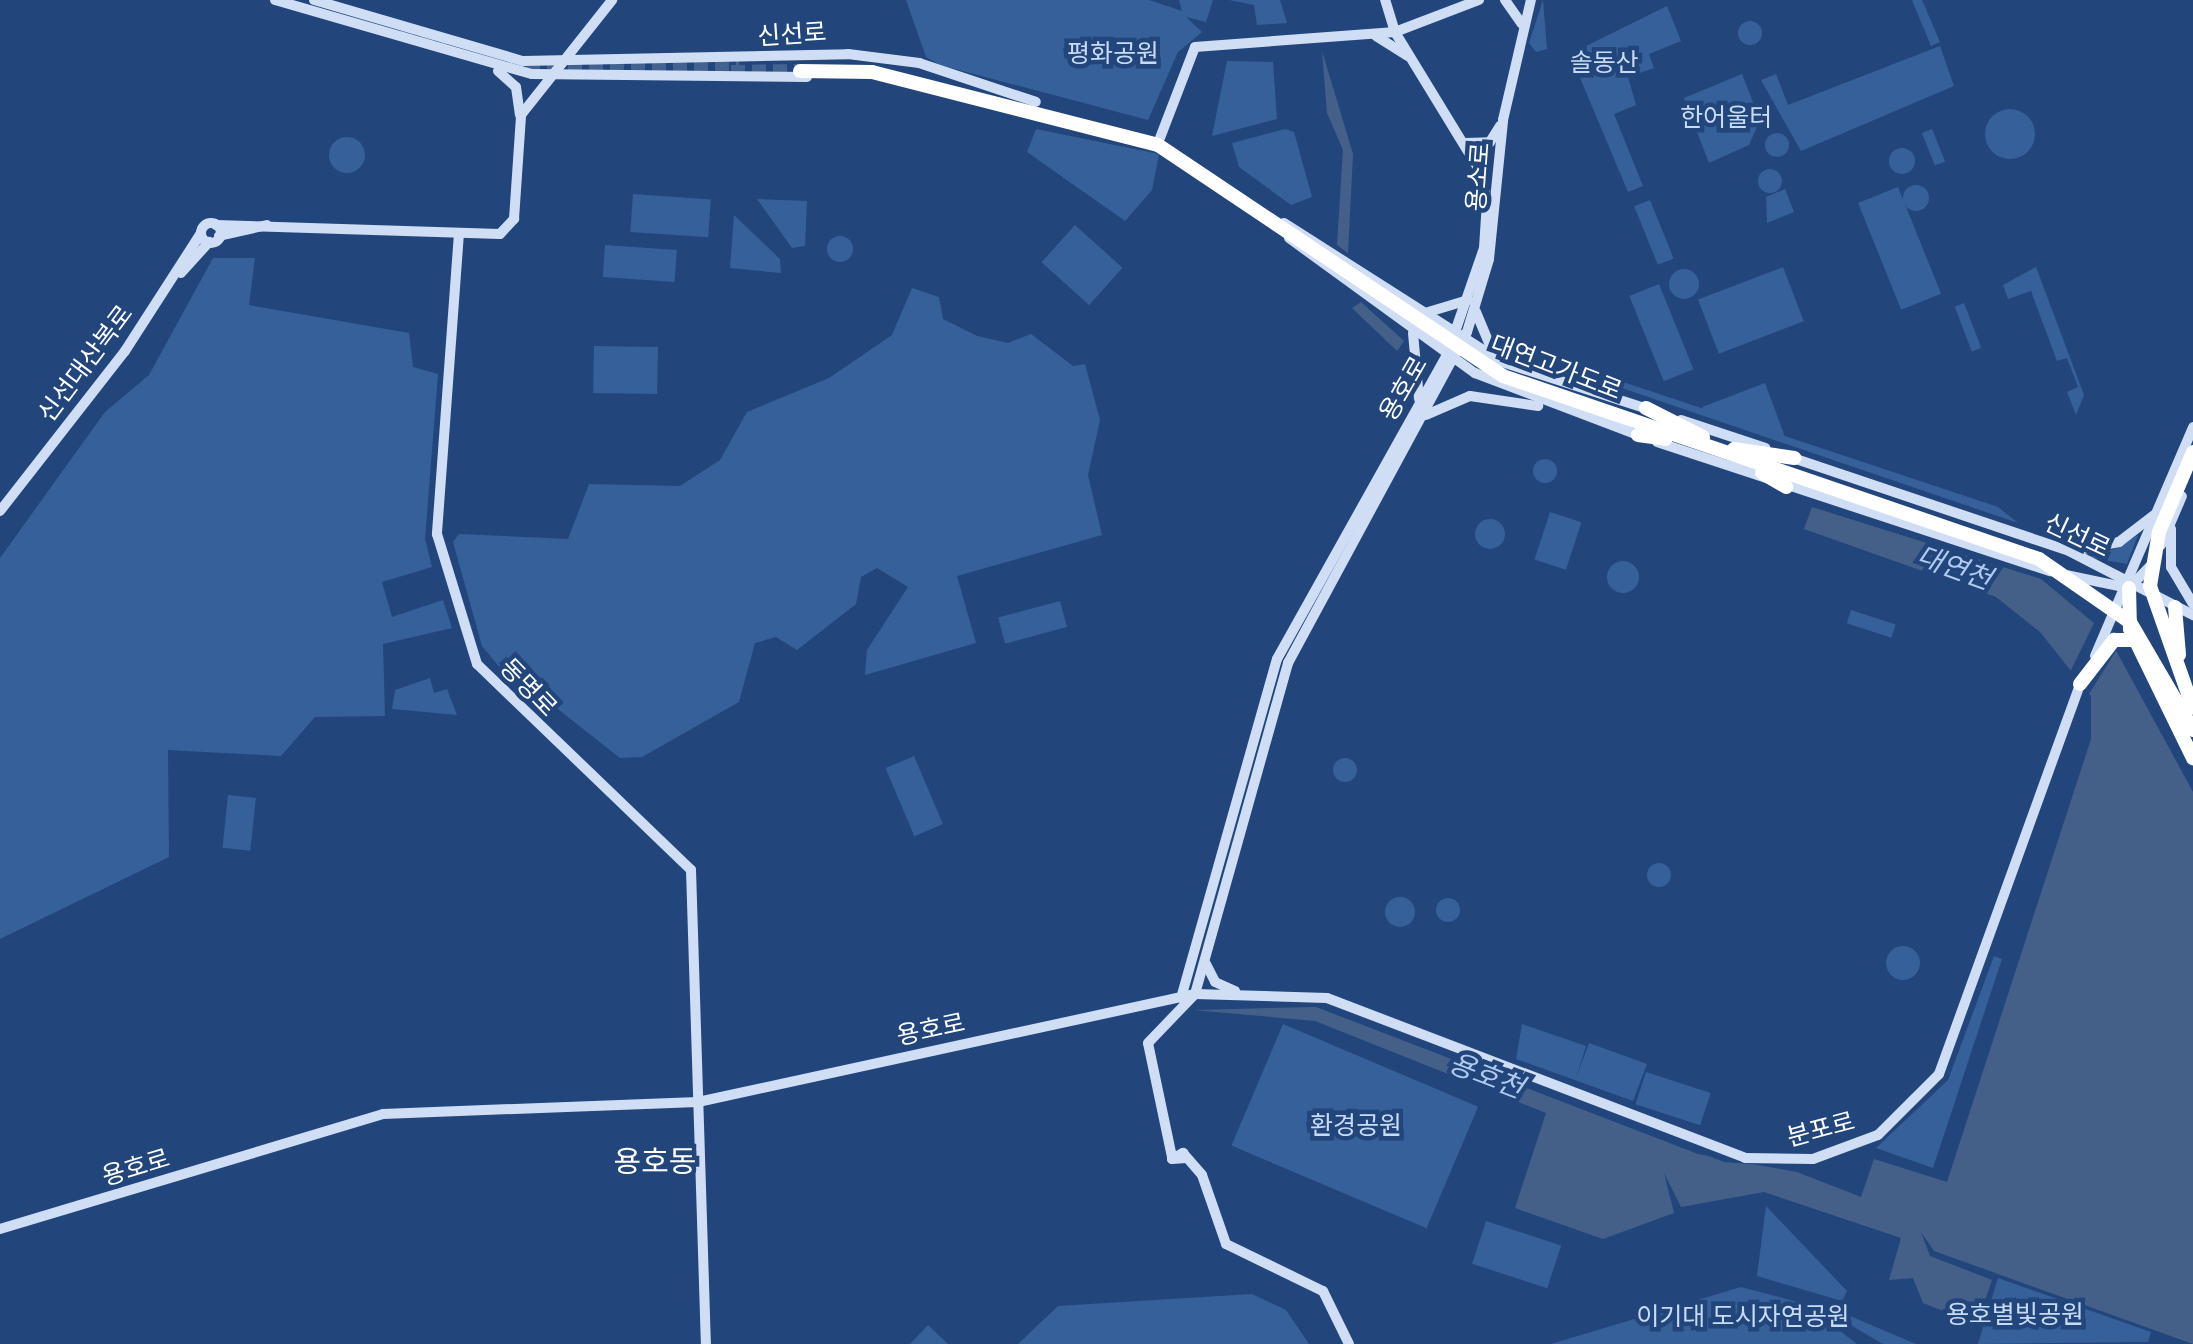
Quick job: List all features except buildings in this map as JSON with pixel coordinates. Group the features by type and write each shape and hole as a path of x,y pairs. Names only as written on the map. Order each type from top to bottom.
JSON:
{"highway":[{"name":"신선로","path":"800,68 872,66 1035,105"},
{"path":"1035,105 1160,138 1283,226"},
{"path":"1035,105 1158,145 1283,226"},
{"name":"대연고가도로","path":"1283,226 1463,350 1641,421"},
{"path":"1641,421 1702,441"},
{"path":"1641,421 1969,530 2101,585 2166,666 2193,710"},
{"path":"1732,452 1794,458"},
{"path":"1732,452 1786,486"},
{"path":"2193,452 2173,499 2150,586 2193,710"},
{"path":"2129,588 2125,610 2137,645 2193,758"},
{"path":"2175,607 2176,641 2193,687"},
{"path":"2176,641 2193,618"},
{"path":"2080,684 2112,630 2137,645"},
{"path":"2166,666 2193,730"},
{"path":"2159,686 2177,688 2186,672"}],"main road":[{"name":"신선로","path":"276,0 488,66 546,76 871,78 1035,105"},
{"name":"신선로","path":"314,0 554,64 848,54 919,63 1035,105"},
{"path":"520,115 554,64 612,0"},
{"path":"1386,0 1395,32 1466,142 1490,142 1503,120"},
{"path":"1160,138 1195,48 1395,32 1479,0"},
{"path":"1505,0 1523,25"},
{"name":"용소로","path":"1450,357 1474,300 1495,226 1503,120 1531,0"},
{"path":"1409,56 1422,24"},
{"path":"1374,35 1409,56"},
{"path":"459,232 500,234 514,219 520,115 516,87 488,66"},
{"name":"용소로","path":"1466,142 1488,222 1474,300"},
{"name":"신선대산복로","path":"0,512 166,288 211,234 270,224 459,232"},
{"path":"1283,226 1502,362 1641,421"},
{"path":"1283,226 1450,357 1560,410"},
{"name":"동명로","path":"459,232 437,534 477,664 690,870 706,1344"},
{"path":"1422,312 1453,312 1474,300 1482,337 1502,362"},
{"path":"1410,328 1422,373 1418,415 1470,396 1641,421"},
{"path":"1422,373 1450,357"},
{"name":"용호로","path":"1189,994 1204,919 1277,659 1450,357"},
{"name":"용호로","path":"1189,994 1207,953 1288,663 1362,534 1418,415"},
{"name":"신선로","path":"1641,421 1794,458 2069,551 2129,588"},
{"name":"신선로","path":"1641,421 1802,492 2034,566 2129,588"},
{"path":"2034,566 2112,630 2193,427"},
{"path":"2129,588 2162,544 2193,469"},
{"path":"1362,510 1369,509 1362,534"},
{"path":"2069,551 2119,542 2158,510"},
{"path":"2172,518 2175,607"},
{"path":"2147,539 2154,551 2162,544"},
{"path":"1340,549 1334,569 1342,569"},
{"path":"2172,567 2193,604"},
{"path":"2129,588 2193,618"},
{"name":"분포로","path":"1189,994 1327,998 1746,1158 1844,1150 1896,1121 1950,1052 2080,684"},
{"path":"1204,919 1215,982 1240,994"},
{"path":"1189,994 1152,1033 1147,1055 1166,1134 1179,1158 1194,1168 1226,1244 1323,1292 1349,1344"},
{"name":"용호로","path":"0,1229 384,1114 698,1102 1189,994"}],"green space":[{"name":"평화공원","path":"906,0 1149,0 1182,11 1179,0 1213,0 1206,22 1186,17 1202,32 1178,52 1148,120 940,65 926,57"},
{"path":"1229,0 1280,0 1287,23 1257,25 1254,5"},
{"path":"1543,0 1547,49 1536,52 1529,43"},
{"path":"1912,0 1922,0 1940,42 1931,46"},
{"name":"솔동산","path":"1667,6 1681,41 1649,54 1654,68 1628,77 1636,105 1614,114 1643,186 1628,192 1570,54"},
{"path":"1750,21 1762,33 1750,45 1738,33"},
{"path":"1940,46 1954,86 1801,151 1761,80 1776,74 1788,105"},
{"path":"1227,61 1273,62 1277,119 1212,136"},
{"name":"한어울터","path":"1742,74 1760,120 1749,145 1709,163 1684,98"},
{"path":"2010,109 2028,116 2035,134 2028,152 2010,159 1992,152 1985,134 1992,116"},
{"path":"1036,129 1159,154 1152,190 1125,221 1027,152"},
{"path":"1285,129 1294,132 1312,197 1291,205 1239,167 1232,143"},
{"path":"1932,129 1945,161 1935,166 1922,133"},
{"path":"1772,133 1782,133 1789,145 1782,157 1772,157 1765,150 1765,140"},
{"path":"347,137 360,142 365,155 360,168 347,173 334,168 329,155 334,142"},
{"path":"1902,148 1911,152 1915,161 1911,170 1902,174 1893,170 1889,161 1893,152"},
{"path":"1770,169 1782,181 1770,193 1758,181"},
{"path":"1916,185 1925,189 1929,198 1925,207 1916,211 1907,207 1903,198 1907,189"},
{"path":"1898,187 1941,294 1901,310 1858,203"},
{"path":"1785,189 1794,212 1767,223 1766,197"},
{"path":"633,194 711,199 708,237 630,232"},
{"path":"757,199 807,201 805,246 792,248"},
{"path":"1650,200 1674,258 1658,265 1634,206"},
{"path":"734,215 780,259 781,273 730,268"},
{"path":"1075,225 1123,268 1089,305 1042,262"},
{"path":"840,236 849,240 853,249 849,258 840,262 831,258 827,249 831,240"},
{"path":"605,245 677,250 675,282 603,277"},
{"path":"213,258 255,258 249,305 409,333 413,367 438,374 425,539 432,567 382,582 392,617 443,600 452,628 383,644 385,716 315,717 281,756 168,750 169,857 0,939 0,558 105,412 149,375"},
{"path":"1783,267 1804,321 1719,354 1698,300"},
{"path":"2036,267 2084,395 2076,415 2067,392 2078,387 2067,358 2057,361 2031,291 2008,299 2003,285"},
{"path":"1684,269 1695,273 1699,284 1695,295 1684,299 1673,295 1669,284 1673,273"},
{"path":"1659,284 1693,369 1664,381 1629,296"},
{"path":"912,288 939,297 943,319 977,336 1008,343 1031,334 1073,366 1085,364 1100,420 1088,475 1102,535 957,576 976,643 865,675 867,650 908,587 877,568 861,577 856,604 797,650 776,637 755,643 739,702 642,757 620,758 554,706 535,710 482,646 453,542 459,534 568,539 589,484 680,486 720,460 747,412 829,378 892,335"},
{"path":"1964,303 1981,348 1972,351 1955,307"},
{"path":"594,346 658,347 657,394 593,393"},
{"path":"1572,365 1998,507 2018,523 1575,372"},
{"path":"1765,383 1785,437 1704,411 1702,407"},
{"path":"1545,459 1554,462 1554,480 1545,483 1536,480 1533,471 1536,462"},
{"path":"1550,512 1581,522 1566,570 1535,560"},
{"path":"1490,519 1501,523 1505,534 1501,545 1490,549 1479,545 1475,534 1479,523"},
{"path":"2138,535 2127,564 2087,557 2115,549"},
{"path":"1623,561 1634,566 1639,577 1634,588 1623,593 1612,588 1607,577 1612,566"},
{"path":"1060,601 1067,627 1005,644 998,618"},
{"path":"1851,610 1896,625 1891,638 1847,623"},
{"path":"430,678 434,693 447,689 457,715 392,709 395,690"},
{"path":"914,756 943,824 914,836 885,768"},
{"path":"1345,758 1357,770 1345,782 1333,770"},
{"path":"228,795 256,798 250,851 222,848"},
{"path":"1659,863 1671,875 1659,887 1647,875"},
{"path":"1400,897 1411,901 1415,912 1411,923 1400,927 1389,923 1385,912 1389,901"},
{"path":"1448,898 1460,910 1448,922 1436,910"},
{"path":"1903,946 1915,951 1920,963 1915,975 1903,980 1891,975 1886,963 1891,951"},
{"path":"1994,956 2002,959 1933,1168 1876,1148 1948,1080"},
{"name":"환경공원","path":"1283,1024 1478,1107 1427,1228 1231,1146"},
{"path":"1522,1024 1586,1046 1576,1078 1589,1043 1647,1064 1633,1101 1516,1059"},
{"path":"1646,1072 1711,1093 1700,1125 1635,1104"},
{"path":"1766,1206 1847,1291 1842,1301 1757,1276"},
{"path":"1486,1221 1561,1245 1547,1288 1472,1264"},
{"name":"용호별빛공원","path":"1998,1278 2151,1332 2148,1342 1978,1344"},
{"name":"이기대 도시자연공원","path":"1741,1287 1805,1304 1857,1344 1551,1344"},
{"path":"1252,1294 1286,1310 1309,1344 1018,1344 1058,1306"},
{"path":"1832,1314 1850,1316 1916,1344 1883,1344"},
{"path":"928,1325 948,1344 910,1344"}],"water":[{"path":"1322,51 1353,154 1348,253 1337,245 1343,150 1327,113"},
{"path":"1361,302 1404,341 1397,351 1352,308"},
{"path":"1812,507 2041,579 2107,634 2193,792 2193,1344 1934,1251 1921,1232 1930,1256 1992,1280 1977,1324 1923,1303 1913,1278 1889,1280 1901,1238 1764,1192 1681,1207 1664,1173 1674,1213 1603,1239 1515,1208 1546,1113 1315,1021 1193,1010 1316,1007 1698,1154 1797,1172 1861,1197 1874,1159 1947,1182 2091,739 2091,696 2040,632 1996,597 1804,529"}],"pier":[{"path":"2096,619 2119,646 2089,694 2070,672"},
{"path":"1196,1000 1317,1002 1700,1149 1791,1167 1724,1162 1316,1005"}],"tunnel":[{"path":"401,30 447,45"},
{"path":"526,64 739,66"},
{"path":"731,72 800,71"}],"district":[{"name":"용호동","path":"655,1162"}],"water label":[{"name":"대연천","path":"1954,568"},
{"name":"용호천","path":"1486,1076"}]}
